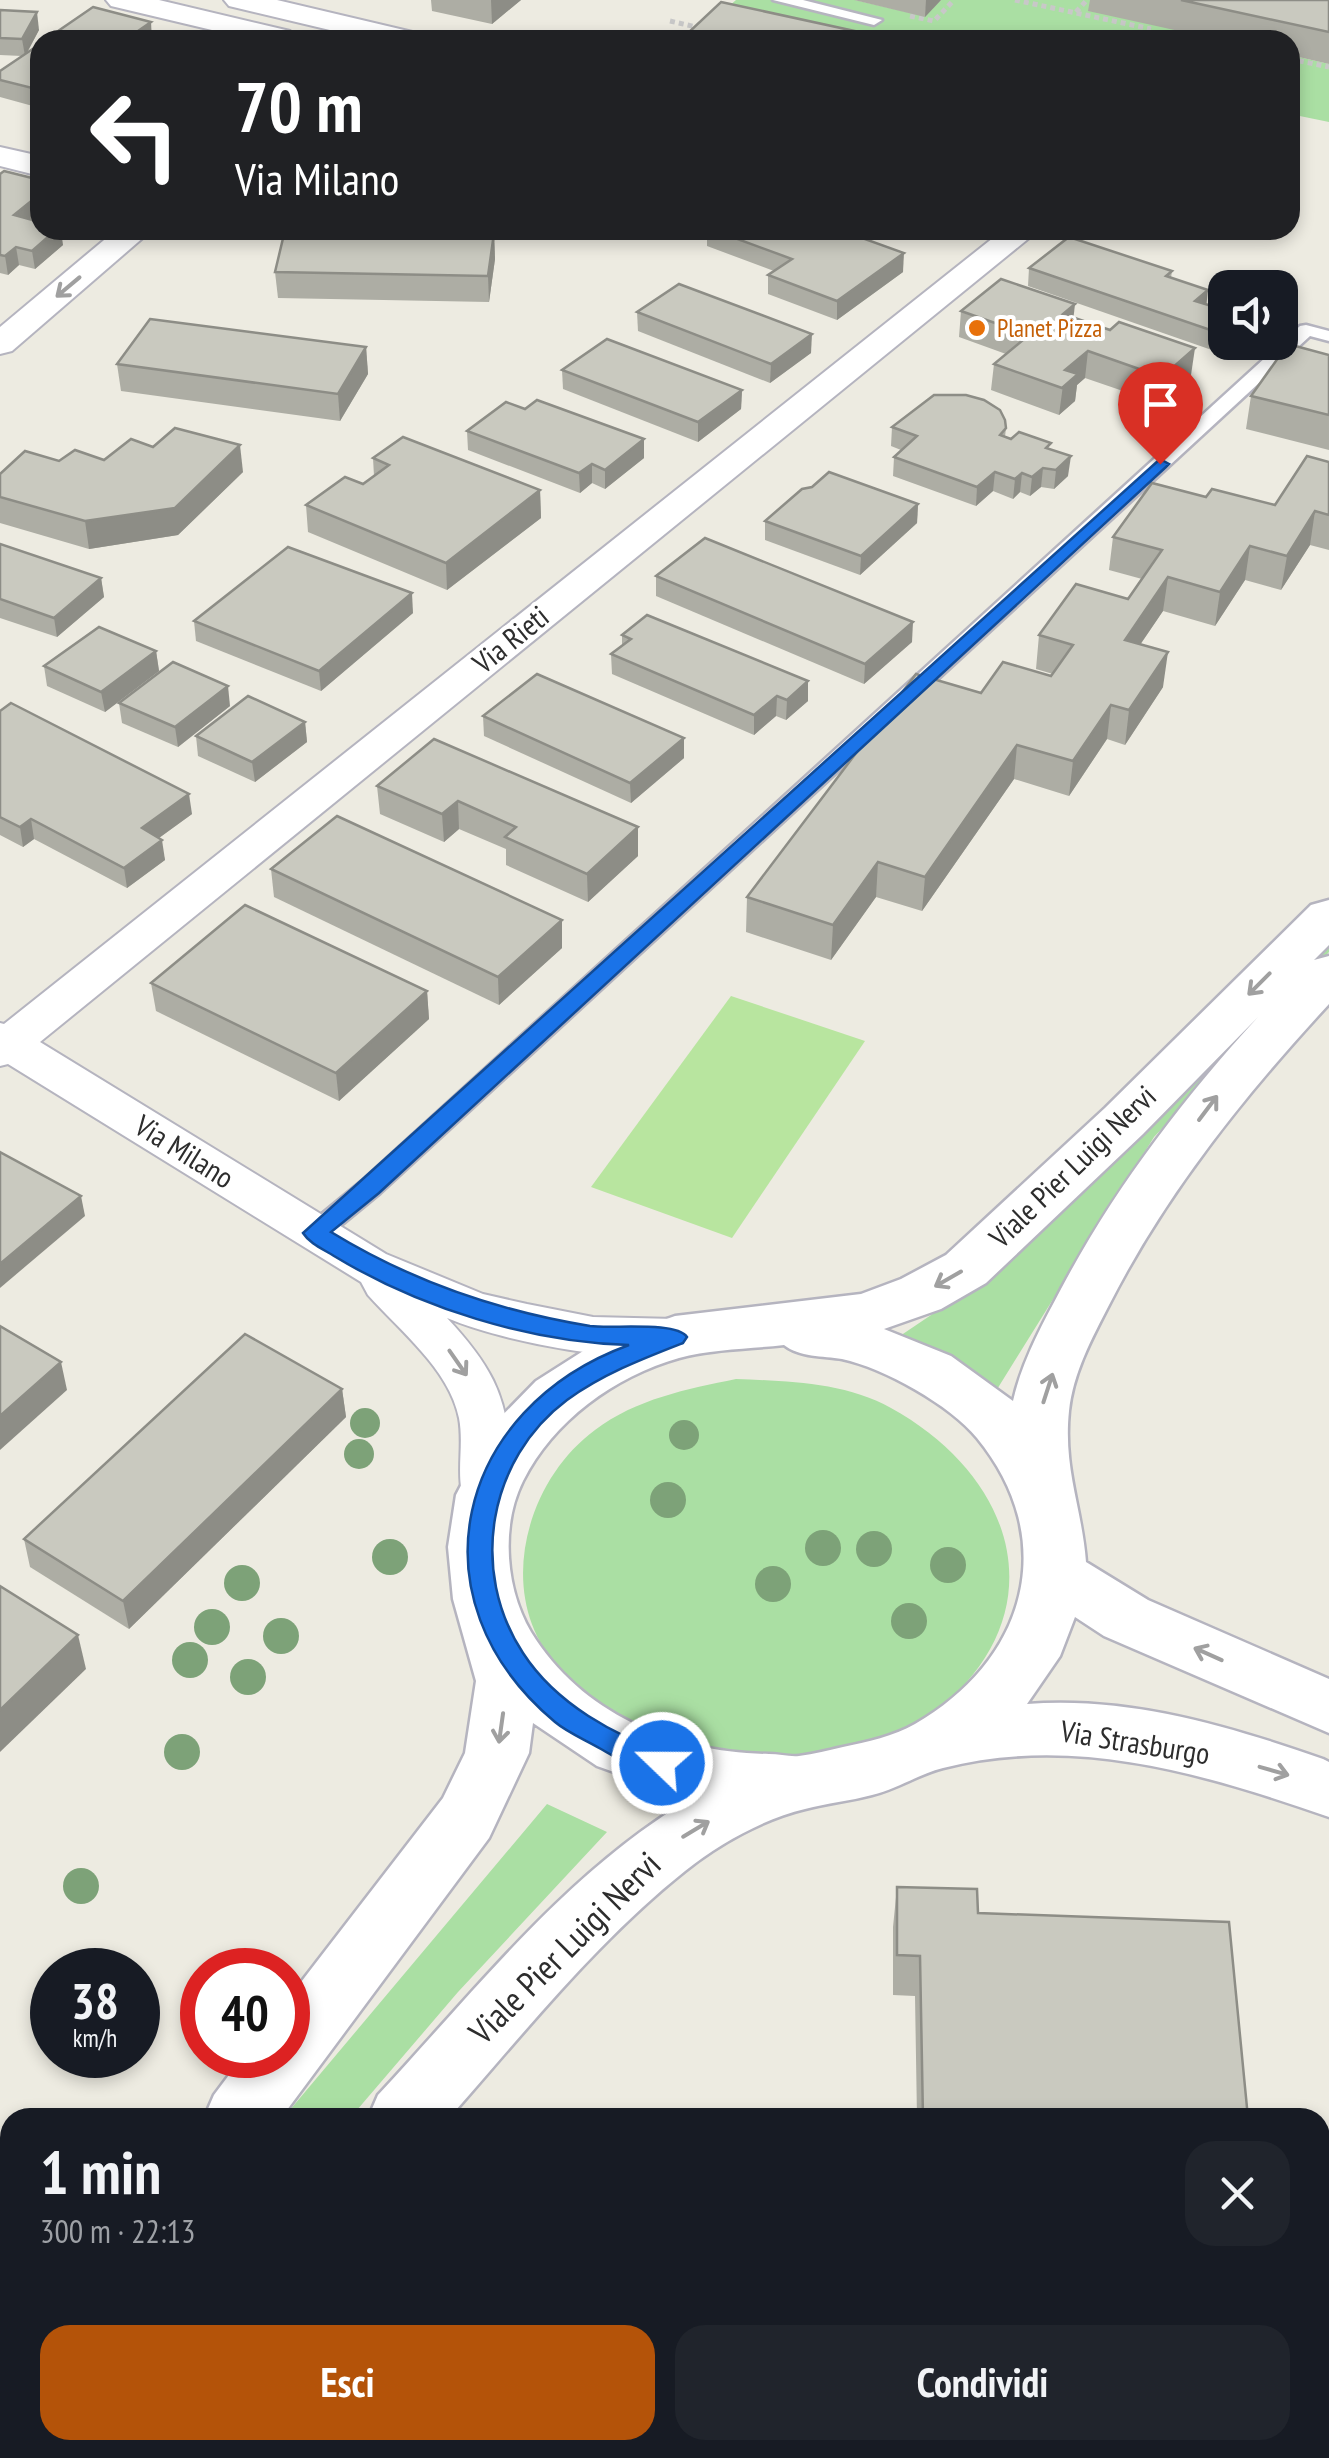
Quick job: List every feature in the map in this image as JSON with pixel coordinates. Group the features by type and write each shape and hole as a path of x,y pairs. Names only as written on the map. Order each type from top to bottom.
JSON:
{"street":[{"path":"122,0 247,11 354,30"},
{"path":"247,11 275,30"},
{"path":"0,156 30,164"},
{"path":"0,344 124,240"},
{"name":"Via Rieti","path":"3,1044 1010,240"},
{"name":"Viale Pier Luigi Nervi","path":"310,2023 466,1818 497,1753 507,1681 484,1600 478,1547 486,1495 513,1442 556,1396 611,1361 675,1337 864,1314 922,1294 966,1268 1124,1120 1329,916"},
{"name":"Viale Pier Luigi Nervi","path":"412,2108 600,1902 664,1848 738,1804 803,1782 873,1768 936,1742 998,1696 1038,1638 1056,1574 1053,1528 1040,1484 1042,1400 1066,1335 1097,1271 1160,1172 1241,1065 1329,973"},
{"name":"Via Milano","path":"3,1044 369,1266 491,1314 593,1335 675,1337"},
{"name":"Via Milano","path":"369,1266 464,1368 484,1418 486,1495"},
{"name":"Viale Pier Luigi Nervi","path":"766,1327 853,1340 931,1371 996,1420 1040,1484"},
{"path":"1056,1574 1126,1618 1329,1708"},
{"name":"Viale Pier Luigi Nervi","path":"484,1600 514,1661 565,1715 634,1755 716,1778 803,1782"},
{"name":"Via Strasburgo","path":"936,1742 1055,1729 1112,1734 1198,1749 1329,1790"},
{"name":"Viale Pier Luigi Nervi","path":"246,2108 268,2078"}],"lane":[{"path":"781,0 874,20"},
{"path":"315,1233 371,1188 1306,330 1329,336"}],"path":[{"path":"1015,0 1150,30"},
{"path":"1075,13 1087,0"},
{"path":"670,21 704,28"},
{"path":"1300,61 1329,68"}],"green space":[{"path":"736,0 855,0 924,16 941,0 1099,0 1190,30 702,30"},
{"path":"1300,57 1329,64 1329,122 1300,116"},
{"path":"1329,930 1329,952 1154,1137 991,1399 891,1342 940,1309"},
{"path":"731,996 865,1041 732,1238 591,1187"},
{"path":"736,1379 835,1388 891,1408 935,1438 970,1473 994,1512 1007,1553 1008,1595 996,1637 970,1678 920,1723 881,1745 839,1760 689,1751 639,1736 609,1716 560,1669 540,1641 528,1610 523,1577 526,1544 535,1511 550,1480 570,1453 595,1430 627,1410 681,1391"},
{"path":"547,1804 607,1832 458,1992 359,2108 292,2108"}],"building":[{"path":"1181,0 1329,0 1329,32"},
{"path":"721,2 850,30 691,30"},
{"path":"93,7 151,22 139,30 60,30"},
{"path":"0,10 37,12 22,39 0,38"},
{"path":"30,51 30,88 0,80 0,71"},
{"path":"4,171 30,178 30,202 14,215 30,219 30,240 45,240 32,251 16,247 5,256 0,255 0,174"},
{"path":"283,240 493,240 488,276 275,272"},
{"path":"740,240 868,240 904,253 837,301 768,275 792,259"},
{"path":"1065,240 1078,240 1172,271 1166,276 1208,290 1195,301 1208,305 1208,329 1029,268"},
{"path":"1001,279 1075,304 1063,314 1110,330 1119,322 1195,348 1162,377 1088,351 1065,370 1078,374 1062,388 994,364 1029,335 961,311"},
{"path":"679,284 812,334 771,364 637,312"},
{"path":"150,319 366,347 338,394 117,364"},
{"path":"607,339 742,390 698,422 562,370"},
{"path":"1298,347 1329,355 1329,415 1251,396 1277,360 1298,360"},
{"path":"934,395 966,395 984,400 1000,410 1005,420 1006,428 1000,435 1011,439 1019,432 1051,443 1046,448 1071,456 1056,470 1043,468 1032,477 1022,473 1015,479 995,472 977,487 894,457 917,436 892,427"},
{"path":"537,400 644,439 605,470 592,464 579,473 467,431 506,402 525,409"},
{"path":"175,428 240,445 175,508 85,521 0,497 0,474 25,451 59,461 75,450 104,460 131,439 153,447"},
{"path":"403,437 540,490 446,563 306,505 345,477 363,484 389,465 373,458"},
{"path":"1307,456 1329,462 1329,515 1315,511 1287,556 1250,546 1220,592 1168,577 1125,640 1168,652 1129,710 1111,705 1073,761 1017,745 925,877 878,862 833,925 747,897 916,674 981,693 1003,662 1051,676 1073,645 1039,635 1076,584 1128,599 1162,550 1113,537 1152,483 1206,497 1212,489 1275,505"},
{"path":"829,472 918,504 861,556 765,521"},
{"path":"705,538 913,622 865,664 656,576"},
{"path":"0,544 101,578 54,618 0,599"},
{"path":"288,547 412,593 319,671 194,621"},
{"path":"647,615 808,681 787,700 777,696 754,715 611,654 631,639 622,635"},
{"path":"99,627 156,651 101,692 44,666"},
{"path":"173,662 228,686 175,727 119,703"},
{"path":"537,674 684,738 630,783 483,716"},
{"path":"248,696 305,722 252,762 196,736"},
{"path":"11,703 189,794 142,828 162,840 124,868 31,819 20,827 0,817 0,711"},
{"path":"434,739 638,827 587,874 505,837 516,827 458,801 442,814 377,786"},
{"path":"337,816 562,920 498,977 271,869"},
{"path":"245,905 427,991 336,1073 151,983"},
{"path":"0,1152 81,1196 0,1264"},
{"path":"0,1326 61,1362 0,1416"},
{"path":"245,1334 342,1389 123,1601 24,1539"},
{"path":"0,1586 78,1635 0,1710"},
{"path":"897,1887 977,1889 978,1913 1229,1922 1247,2108 923,2108 920,1956 897,1955"}],"place":[{"name":"Planet Pizza","path":"977,328"}],"route":[{"path":"662,1763 634,1755 565,1715 514,1661 484,1600 478,1547 486,1495 513,1442 556,1396 611,1361 675,1337 593,1335 473,1309 369,1266 315,1233 371,1188 1160,464"}]}
